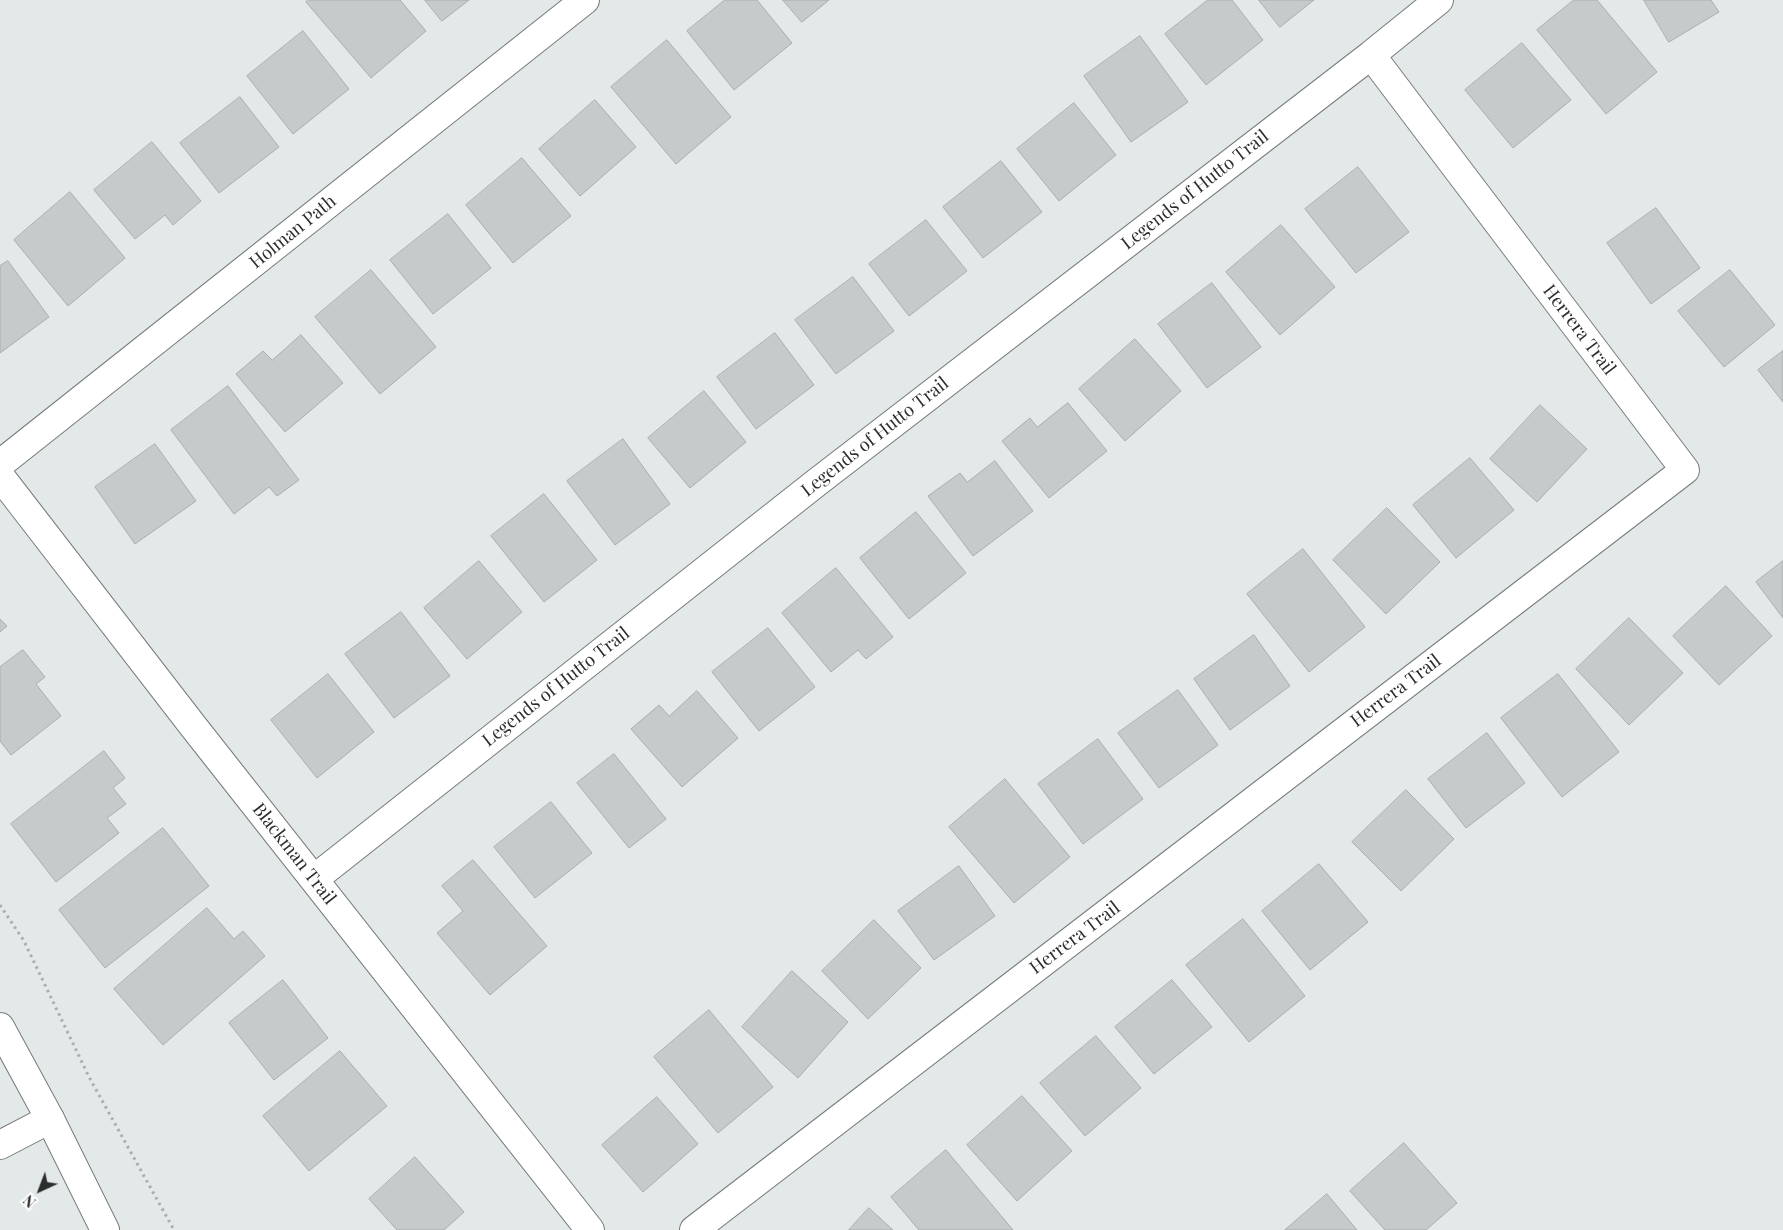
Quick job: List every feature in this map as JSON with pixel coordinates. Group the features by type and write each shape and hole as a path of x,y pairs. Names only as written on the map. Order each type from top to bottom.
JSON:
{"street":[{"name":"Holman Path","path":"0,464 585,0"},
{"name":"Legends of Hutto Trail","path":"314,879 808,489 1371,55 1439,0"},
{"name":"Herrera Trail","path":"694,1230 1685,470 1371,55"},
{"name":"Blackman Trail","path":"0,476 590,1230"},
{"path":"0,1027 50,1119 105,1230"},
{"path":"0,1145 50,1119"}],"path":[{"path":"0,905 24,941 89,1076 174,1230"}],"building":[{"path":"308,0 400,0 426,31 371,78 306,2"},
{"path":"425,0 469,0 442,21"},
{"path":"725,0 757,0 792,43 734,90 687,31"},
{"path":"783,0 829,0 802,22"},
{"path":"1208,0 1232,0 1263,40 1206,85 1165,34"},
{"path":"1259,0 1314,0 1280,27"},
{"path":"1574,0 1597,0 1657,72 1606,114 1537,30"},
{"path":"1644,0 1711,0 1719,12 1669,42"},
{"path":"303,31 349,89 293,134 247,76"},
{"path":"1140,36 1188,102 1131,142 1084,76"},
{"path":"667,40 731,117 676,164 611,87"},
{"path":"1522,43 1571,100 1513,148 1465,90"},
{"path":"240,97 279,147 219,193 180,143"},
{"path":"595,100 636,147 580,196 539,149"},
{"path":"1074,103 1116,155 1059,201 1017,149"},
{"path":"152,142 201,201 173,225 165,215 135,239 94,190"},
{"path":"522,158 571,216 513,263 466,205"},
{"path":"1001,161 1042,212 983,258 943,207"},
{"path":"1358,167 1409,232 1356,273 1305,209"},
{"path":"70,192 125,258 68,306 14,240"},
{"path":"1656,208 1700,268 1651,304 1607,243"},
{"path":"448,214 491,268 433,314 390,260"},
{"path":"926,220 967,271 909,316 869,264"},
{"path":"1281,225 1335,287 1280,335 1226,272"},
{"path":"8,261 49,317 0,353 0,266"},
{"path":"371,270 436,347 380,394 315,317"},
{"path":"1730,270 1775,325 1724,367 1678,311"},
{"path":"853,277 894,331 836,374 795,320"},
{"path":"1212,283 1261,347 1207,388 1158,324"},
{"path":"775,333 814,385 756,429 717,377"},
{"path":"301,335 343,383 285,432 236,374 263,351 272,360"},
{"path":"1135,339 1181,391 1125,441 1079,389"},
{"path":"1783,351 1783,402 1758,370"},
{"path":"228,386 299,480 277,496 269,487 234,514 171,430"},
{"path":"704,391 746,442 690,488 648,438"},
{"path":"1068,403 1107,451 1049,498 1002,441 1030,418 1037,427"},
{"path":"1540,405 1587,449 1537,502 1490,459"},
{"path":"623,439 670,504 615,545 567,481"},
{"path":"155,444 196,501 135,544 95,487"},
{"path":"1470,458 1514,510 1456,558 1413,505"},
{"path":"995,461 1033,511 973,556 928,496 960,473 967,482"},
{"path":"544,494 597,560 544,602 491,536"},
{"path":"1387,508 1440,562 1386,614 1333,560"},
{"path":"916,512 966,573 909,619 860,558"},
{"path":"1303,549 1365,627 1309,672 1247,594"},
{"path":"479,561 522,612 467,659 424,608"},
{"path":"1783,561 1783,618 1756,582"},
{"path":"836,568 893,637 866,659 858,650 831,672 782,613"},
{"path":"1726,586 1772,636 1719,685 1673,636"},
{"path":"401,612 450,676 394,718 345,654"},
{"path":"1629,618 1683,673 1629,725 1576,669"},
{"path":"0,619 7,626 0,632"},
{"path":"768,628 815,687 759,731 712,672"},
{"path":"1254,635 1290,686 1230,730 1194,679"},
{"path":"23,650 45,677 36,684 61,716 11,755 0,741 0,667"},
{"path":"328,674 374,732 317,778 271,720"},
{"path":"1558,674 1619,752 1562,797 1501,718"},
{"path":"1178,690 1218,745 1159,788 1118,733"},
{"path":"697,691 738,738 682,787 631,729 659,705 669,716"},
{"path":"1487,733 1525,783 1466,828 1428,779"},
{"path":"1098,739 1143,799 1083,844 1038,784"},
{"path":"104,751 125,778 113,788 126,804 107,818 119,833 56,882 11,824"},
{"path":"614,754 666,819 629,848 577,783"},
{"path":"1005,779 1070,857 1014,903 949,827"},
{"path":"1406,790 1454,839 1401,891 1352,842"},
{"path":"551,802 592,853 535,898 494,847"},
{"path":"163,828 209,886 105,968 59,910"},
{"path":"473,860 547,946 490,995 437,933 463,911 442,886"},
{"path":"1319,864 1368,922 1310,970 1262,911"},
{"path":"959,866 995,916 934,960 898,911"},
{"path":"207,908 234,939 243,931 265,956 163,1045 114,989"},
{"path":"1243,919 1305,996 1249,1042 1186,965"},
{"path":"874,920 921,968 868,1019 822,971"},
{"path":"792,971 848,1022 798,1078 742,1027"},
{"path":"283,980 328,1038 274,1080 229,1023"},
{"path":"1172,980 1212,1027 1154,1074 1115,1027"},
{"path":"709,1010 773,1087 718,1133 654,1057"},
{"path":"1096,1036 1141,1088 1085,1136 1040,1083"},
{"path":"340,1051 387,1106 309,1171 263,1116"},
{"path":"1022,1096 1072,1151 1017,1201 967,1145"},
{"path":"657,1097 698,1144 643,1192 602,1145"},
{"path":"1404,1143 1457,1203 1426,1230 1385,1230 1350,1191"},
{"path":"946,1150 1013,1230 919,1230 891,1197"},
{"path":"415,1157 464,1212 444,1230 397,1230 369,1199"},
{"path":"1327,1194 1357,1230 1285,1230"},
{"path":"869,1208 893,1230 849,1230"}]}
